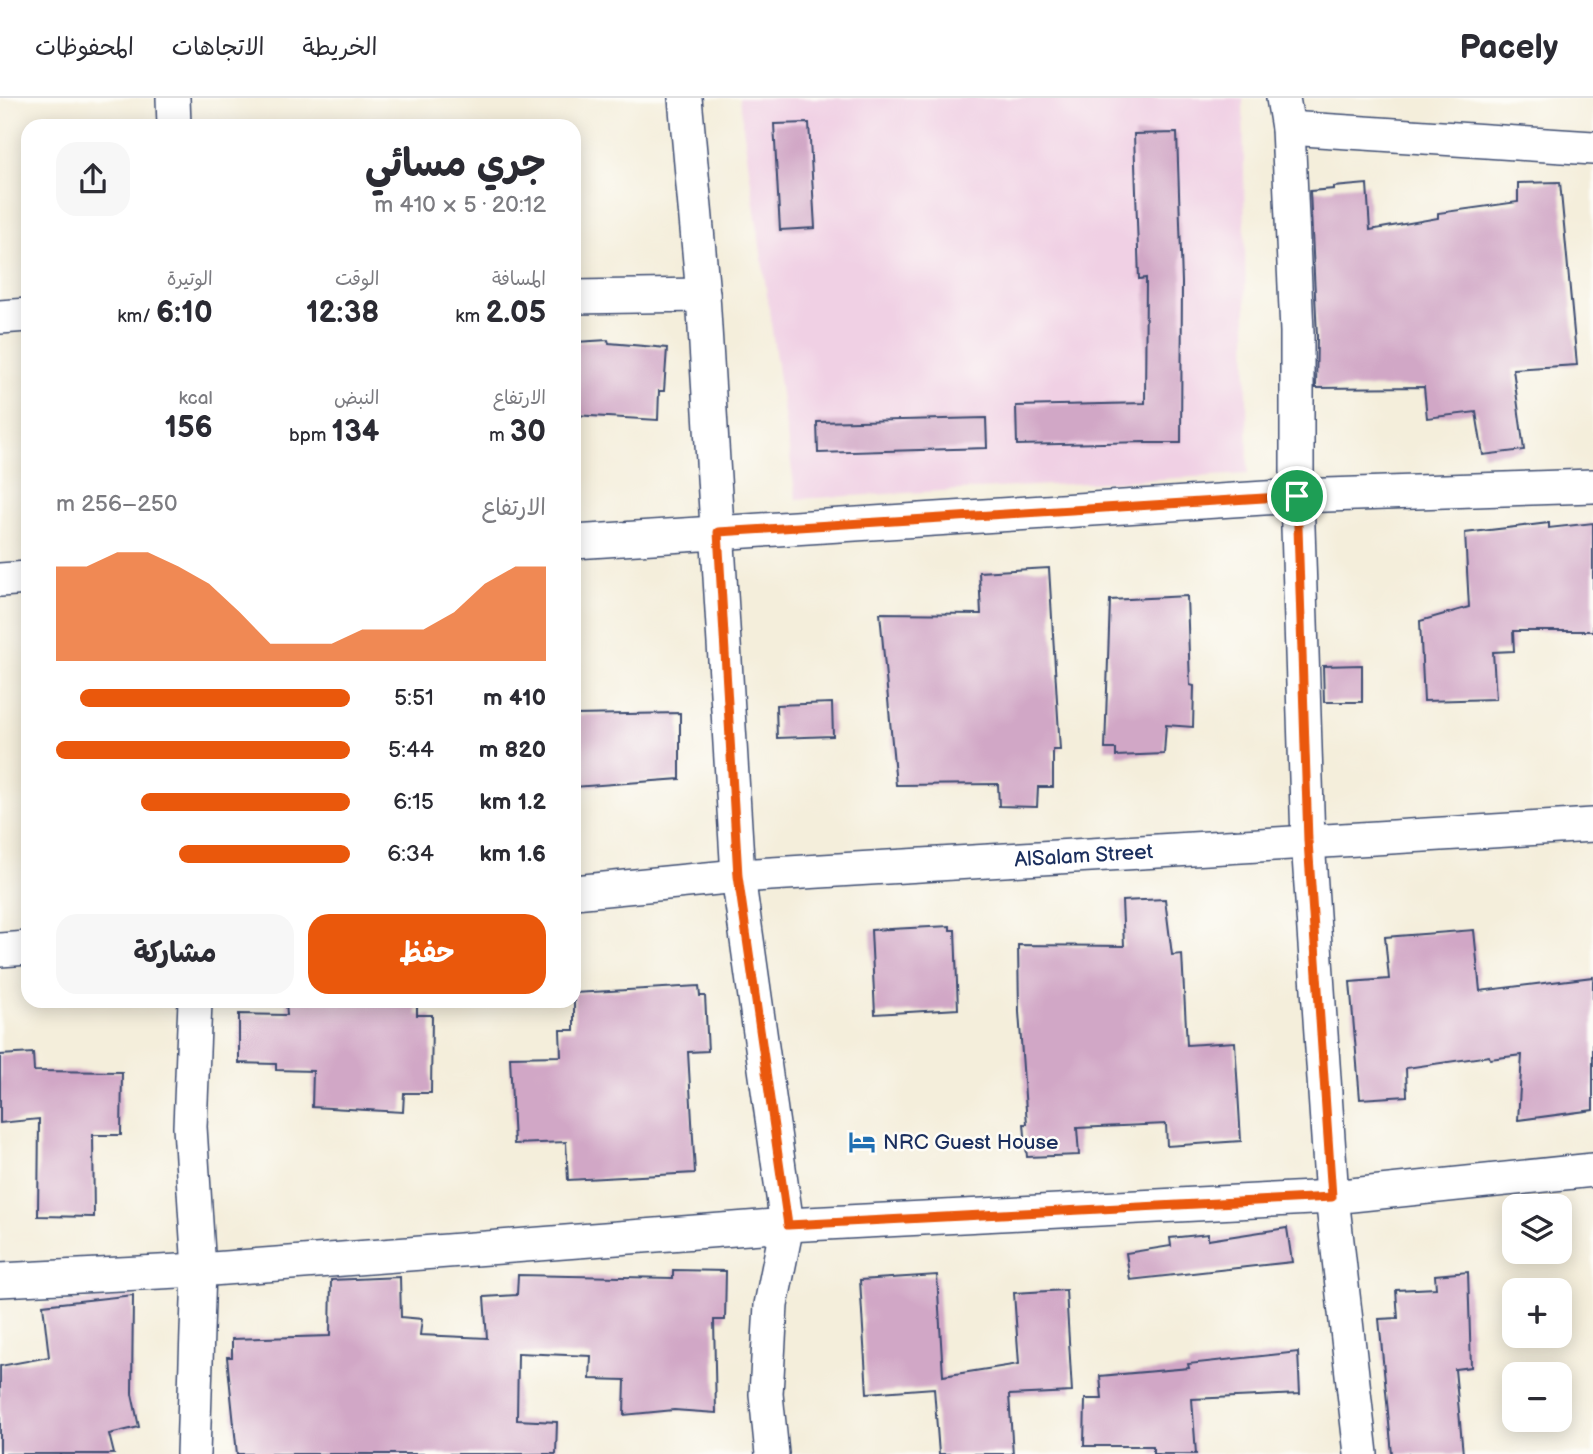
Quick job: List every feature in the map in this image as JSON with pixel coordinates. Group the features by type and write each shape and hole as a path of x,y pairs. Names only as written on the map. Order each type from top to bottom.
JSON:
{"street":[{"path":"173,98 174,119"},
{"path":"685,98 703,295 738,876 788,1225 771,1306 765,1394 772,1454"},
{"path":"1361,1454 1332,1197 1308,841 1297,496 1297,332 1285,113 1593,148"},
{"path":"581,298 703,295"},
{"path":"0,317 21,316"},
{"path":"581,542 1297,496 1593,486"},
{"path":"0,580 21,578"},
{"name":"AlSalam Street","path":"581,891 738,876 1593,825"},
{"path":"0,950 21,948"},
{"path":"193,1454 199,1270 190,1127 195,1008"},
{"path":"0,1280 199,1270 788,1225 1332,1197 1593,1170"}],"shaded area":[{"path":"739,98 1243,98 1248,474 796,499"}],"building":[{"path":"809,123 815,228 780,230 774,124"},
{"path":"1177,133 1182,283 1181,443 1017,445 1016,406 1145,403 1146,278 1139,279 1134,134"},
{"path":"1560,182 1577,365 1513,369 1524,450 1483,455 1476,412 1427,418 1424,387 1316,388 1317,336 1310,191 1367,184 1370,230 1438,218 1438,213 1518,202 1518,183"},
{"path":"608,340 609,343 667,348 664,391 659,391 658,420 581,415 581,342"},
{"path":"986,418 987,448 818,453 817,422"},
{"path":"1549,523 1549,528 1593,523 1593,631 1513,631 1514,651 1493,652 1496,699 1424,701 1420,621 1469,607 1465,533"},
{"path":"1049,568 1060,750 1053,750 1053,787 1038,787 1037,807 999,806 998,784 896,785 880,613 981,614 979,572"},
{"path":"1187,596 1190,685 1194,686 1193,727 1166,725 1164,754 1116,756 1116,749 1105,749 1110,600"},
{"path":"1362,665 1362,702 1324,702 1323,666"},
{"path":"832,703 833,736 777,738 776,705"},
{"path":"680,713 680,779 581,786 581,715"},
{"path":"1165,899 1172,955 1182,954 1187,1045 1235,1042 1241,1141 1167,1146 1166,1124 1077,1128 1079,1155 1027,1157 1018,945 1124,946 1122,901"},
{"path":"950,926 950,930 955,930 958,1009 875,1014 871,930"},
{"path":"1474,930 1480,991 1593,977 1593,1110 1518,1120 1522,1055 1490,1059 1489,1056 1406,1068 1407,1096 1360,1099 1350,982 1389,979 1385,937"},
{"path":"699,986 700,996 705,996 708,1051 688,1052 695,1173 568,1180 566,1142 514,1144 510,1057 561,1056 560,1030 574,1030 574,1008 581,1008 581,993"},
{"path":"286,1008 417,1008 417,1015 432,1015 431,1093 404,1093 403,1112 312,1107 313,1071 276,1070 276,1064 239,1063 239,1014 287,1015"},
{"path":"33,1053 34,1071 122,1072 121,1135 93,1135 94,1217 38,1216 39,1119 0,1123 0,1055"},
{"path":"1287,1228 1292,1262 1130,1280 1126,1253 1171,1246 1170,1238 1208,1234 1208,1240"},
{"path":"673,1270 726,1271 725,1320 714,1320 716,1413 674,1410 624,1415 625,1380 590,1379 591,1356 518,1353 517,1420 557,1422 556,1454 237,1454 227,1357 232,1357 232,1339 330,1336 331,1280 400,1277 401,1317 422,1319 420,1335 487,1338 484,1297 517,1295 518,1275 673,1278"},
{"path":"1468,1272 1471,1367 1455,1369 1463,1454 1392,1454 1379,1319 1398,1318 1396,1290 1436,1288 1435,1275"},
{"path":"937,1275 943,1376 1019,1364 1014,1293 1066,1290 1072,1392 1009,1395 1013,1454 939,1454 934,1388 867,1393 860,1280"},
{"path":"133,1295 132,1394 139,1427 109,1434 114,1454 0,1454 0,1366 49,1357 43,1305"},
{"path":"1298,1352 1300,1394 1192,1399 1196,1454 1153,1454 1153,1446 1084,1446 1085,1399 1102,1399 1100,1376 1189,1368 1188,1364"}],"place":[{"name":"NRC Guest House","path":"862,1142"}],"route":[{"path":"1297,496 1308,841 1332,1197 788,1225 738,876 718,532 1297,496"}]}
